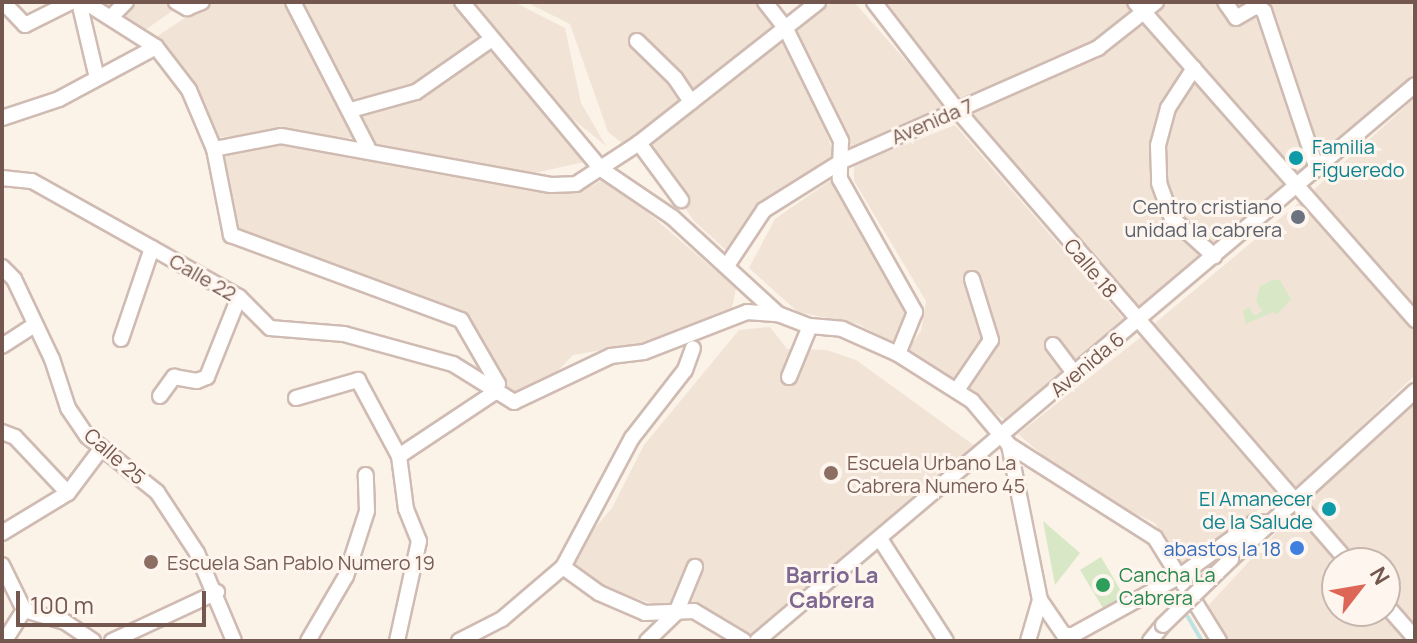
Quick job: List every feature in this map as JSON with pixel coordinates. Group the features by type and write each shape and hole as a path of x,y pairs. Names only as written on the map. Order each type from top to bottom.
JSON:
{"street":[{"path":"3,2 25,25 71,2"},
{"path":"82,2 156,47 189,90 214,149 231,235 461,320 498,384 494,393 399,456"},
{"path":"82,2 97,78"},
{"path":"111,17 126,2"},
{"path":"176,2 187,8 202,2"},
{"path":"293,2 368,148"},
{"path":"462,2 601,169 728,264 778,314"},
{"path":"765,2 786,29 841,141 840,179 915,312 898,354"},
{"path":"214,149 281,136 368,148 551,185 576,184 639,143 818,2"},
{"name":"Calle 18","path":"874,2 958,111 1137,322 1335,547"},
{"name":"Avenida 7","path":"728,264 764,210 842,161 1098,48 1139,7 1156,2"},
{"path":"1225,2 1236,18 1257,6 1264,11 1317,169"},
{"path":"1139,7 1415,320"},
{"path":"351,110 416,92 492,39"},
{"path":"637,41 675,78 691,102"},
{"path":"2,118 59,99 156,47"},
{"path":"1194,68 1168,108 1158,146 1159,183 1172,218 1214,256"},
{"name":"Avenida 6","path":"757,641 1005,440 1075,374 1415,85"},
{"path":"639,143 681,200"},
{"name":"Calle 22","path":"2,178 32,181 152,248 239,297 270,328 344,334 453,364 494,393"},
{"path":"121,339 152,248"},
{"name":"Calle 25","path":"2,267 14,279 52,359 68,408 101,449 157,492 217,592 234,641"},
{"path":"957,390 991,340 972,279"},
{"path":"160,396 174,377 197,381 207,377 239,297"},
{"path":"494,393 514,402 611,356 644,352 747,312 778,314 810,326 842,329 898,354 957,390 1005,440 1155,538 1219,641"},
{"path":"2,346 34,325"},
{"path":"789,377 810,326"},
{"path":"1053,345 1075,374"},
{"path":"459,641 502,619 563,567 632,438 685,370 693,348"},
{"path":"296,398 358,380 399,456 406,509 419,541 397,641"},
{"path":"1150,641 1293,499 1415,391"},
{"path":"2,432 15,437 68,493"},
{"path":"1005,440 1040,600 1058,632 1073,635 1180,576 1255,522 1269,523"},
{"path":"2,533 68,493 101,449"},
{"path":"308,641 346,576 367,511 366,475"},
{"path":"880,539 946,641"},
{"path":"2,565 24,610 65,622 93,641"},
{"path":"563,567 599,593 645,613 694,611 744,641"},
{"path":"647,641 676,613 695,567"},
{"path":"112,641 217,592"},
{"path":"1028,641 1040,600"},
{"path":"5,641 24,610"},
{"path":"1401,622 1415,638"}],"shaded area":[{"path":"96,2 185,2 145,30"},
{"path":"209,2 287,2 361,139 278,132 210,138 153,39"},
{"path":"304,2 453,2 588,161 517,177 374,147"},
{"path":"475,2 514,2 565,28 581,103 606,146 558,107"},
{"path":"526,2 755,2 778,31 626,146 608,132 570,24"},
{"path":"832,2 854,2 946,106 852,151 829,93 793,33"},
{"path":"887,2 1129,2 1291,187 1139,314 968,116"},
{"path":"1169,2 1412,2 1415,77 1300,181 1155,14"},
{"path":"781,41 815,99 836,161 763,205 728,252 693,220 644,144"},
{"path":"1415,98 1415,313 1309,194"},
{"path":"955,125 1127,323 1007,421 906,352 921,331 926,301 854,181 854,165"},
{"path":"291,142 522,189 592,186 606,177 736,288 731,313 643,343 573,355 548,381 517,399 497,376 471,318 232,233 218,146"},
{"path":"837,176 881,267 907,303 895,344 858,324 798,312 749,268 775,219"},
{"path":"1302,200 1415,330 1415,375 1293,492 1148,329"},
{"path":"770,327 787,349 827,350 856,360 979,449 754,639 692,607 653,604 607,588 574,565 581,544 612,508 644,445 739,330"},
{"path":"1141,337 1277,495 1182,570 1155,523 1080,487 1018,434"},
{"path":"1415,403 1415,628 1401,613 1401,547 1341,547 1303,505"},
{"path":"1296,511 1328,547 1321,547 1321,627 1398,627 1411,641 1224,641 1205,609"}],"green space":[{"path":"1280,280 1291,299 1277,315 1273,312 1246,324 1243,311 1249,307 1254,316 1262,311 1256,301 1260,286"},
{"path":"1043,521 1080,553 1055,585"},
{"name":"Cancha La Cabrera","path":"1101,557 1127,601 1106,613 1080,570"}],"waterway":[{"path":"1188,617 1202,641"}],"place":[{"name":"Familia Figueredo","path":"1296,158"},
{"name":"Centro cristiano unidad la cabrera","path":"1298,217"},
{"name":"Escuela Urbano La Cabrera Numero 45","path":"831,473"},
{"name":"El Amanecer de la Salude","path":"1329,509"},
{"name":"abastos la 18","path":"1297,548"},
{"name":"Escuela San Pablo Numero 19","path":"151,562"},
{"name":"Cancha La Cabrera","path":"1103,585"}],"district":[{"name":"Barrio La Cabrera","path":"832,588"}]}
